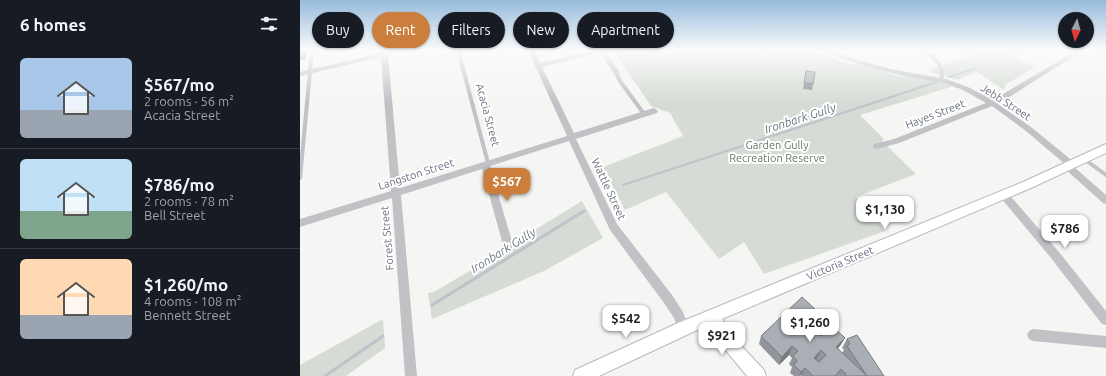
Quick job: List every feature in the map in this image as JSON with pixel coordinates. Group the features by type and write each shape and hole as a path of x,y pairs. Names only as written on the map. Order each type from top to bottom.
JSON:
{"street":[{"path":"300,74 323,68"},
{"name":"Forest Street","path":"385,68 411,376"},
{"name":"Wattle Street","path":"539,68 613,226 668,299 679,316 683,328"},
{"path":"613,68 616,73"},
{"name":"Jebb Street","path":"881,68 892,71 941,79 959,86 992,104 1037,135 1106,200"},
{"name":"Hayes Street","path":"877,146 896,141 992,104 1008,96 1052,68"},
{"name":"Langston Street","path":"300,223 654,111"},
{"name":"Victoria Street","path":"581,376 683,328 1070,166 1106,148"},
{"name":"Acacia Street","path":"487,164 508,245"},
{"path":"1004,194 1055,255 1106,320"},
{"path":"711,316 728,342 758,376"},
{"path":"1033,335 1106,342"}],"lane":[{"path":"300,178 310,68"},
{"name":"Acacia Street","path":"462,68 487,164"},
{"path":"941,79 943,74 942,68"},
{"path":"616,73 620,81 644,114"},
{"path":"1084,159 1106,175"}],"green space":[{"name":"Garden Gully Recreation Reserve","path":"625,68 870,68 899,76 936,80 954,86 860,115 884,139 882,141 916,174 856,197 885,231 764,274 744,242 719,259 666,192 625,210 603,167 683,136 670,113 651,106"},
{"path":"935,68 1034,68 1005,85 1004,90 977,72 957,80 933,73 928,70"},
{"path":"582,201 603,238 544,271 432,319 428,293 434,292 501,252 509,252 514,248 515,242"},
{"path":"383,319 385,348 346,376 300,376 300,365"}],"building":[{"path":"806,71 815,72 813,84 804,83"},
{"path":"802,297 817,311 812,316 818,322 807,332 812,337 818,332 821,336 832,326 845,338 836,347 867,376 845,376 846,374 841,369 835,376 813,376 805,368 801,372 794,365 797,361 793,356 798,351 792,346 782,357 761,336","holes":["821,350 826,355 819,362 814,358"]},
{"path":"857,335 884,376 867,376 847,346 850,344 847,339"}],"waterway":[{"name":"Ironbark Gully","path":"949,77 974,69"},
{"name":"Ironbark Gully","path":"623,185 937,82"},
{"name":"Ironbark Gully","path":"432,305 584,211"},
{"name":"Ironbark Gully","path":"325,376 383,336"}]}
